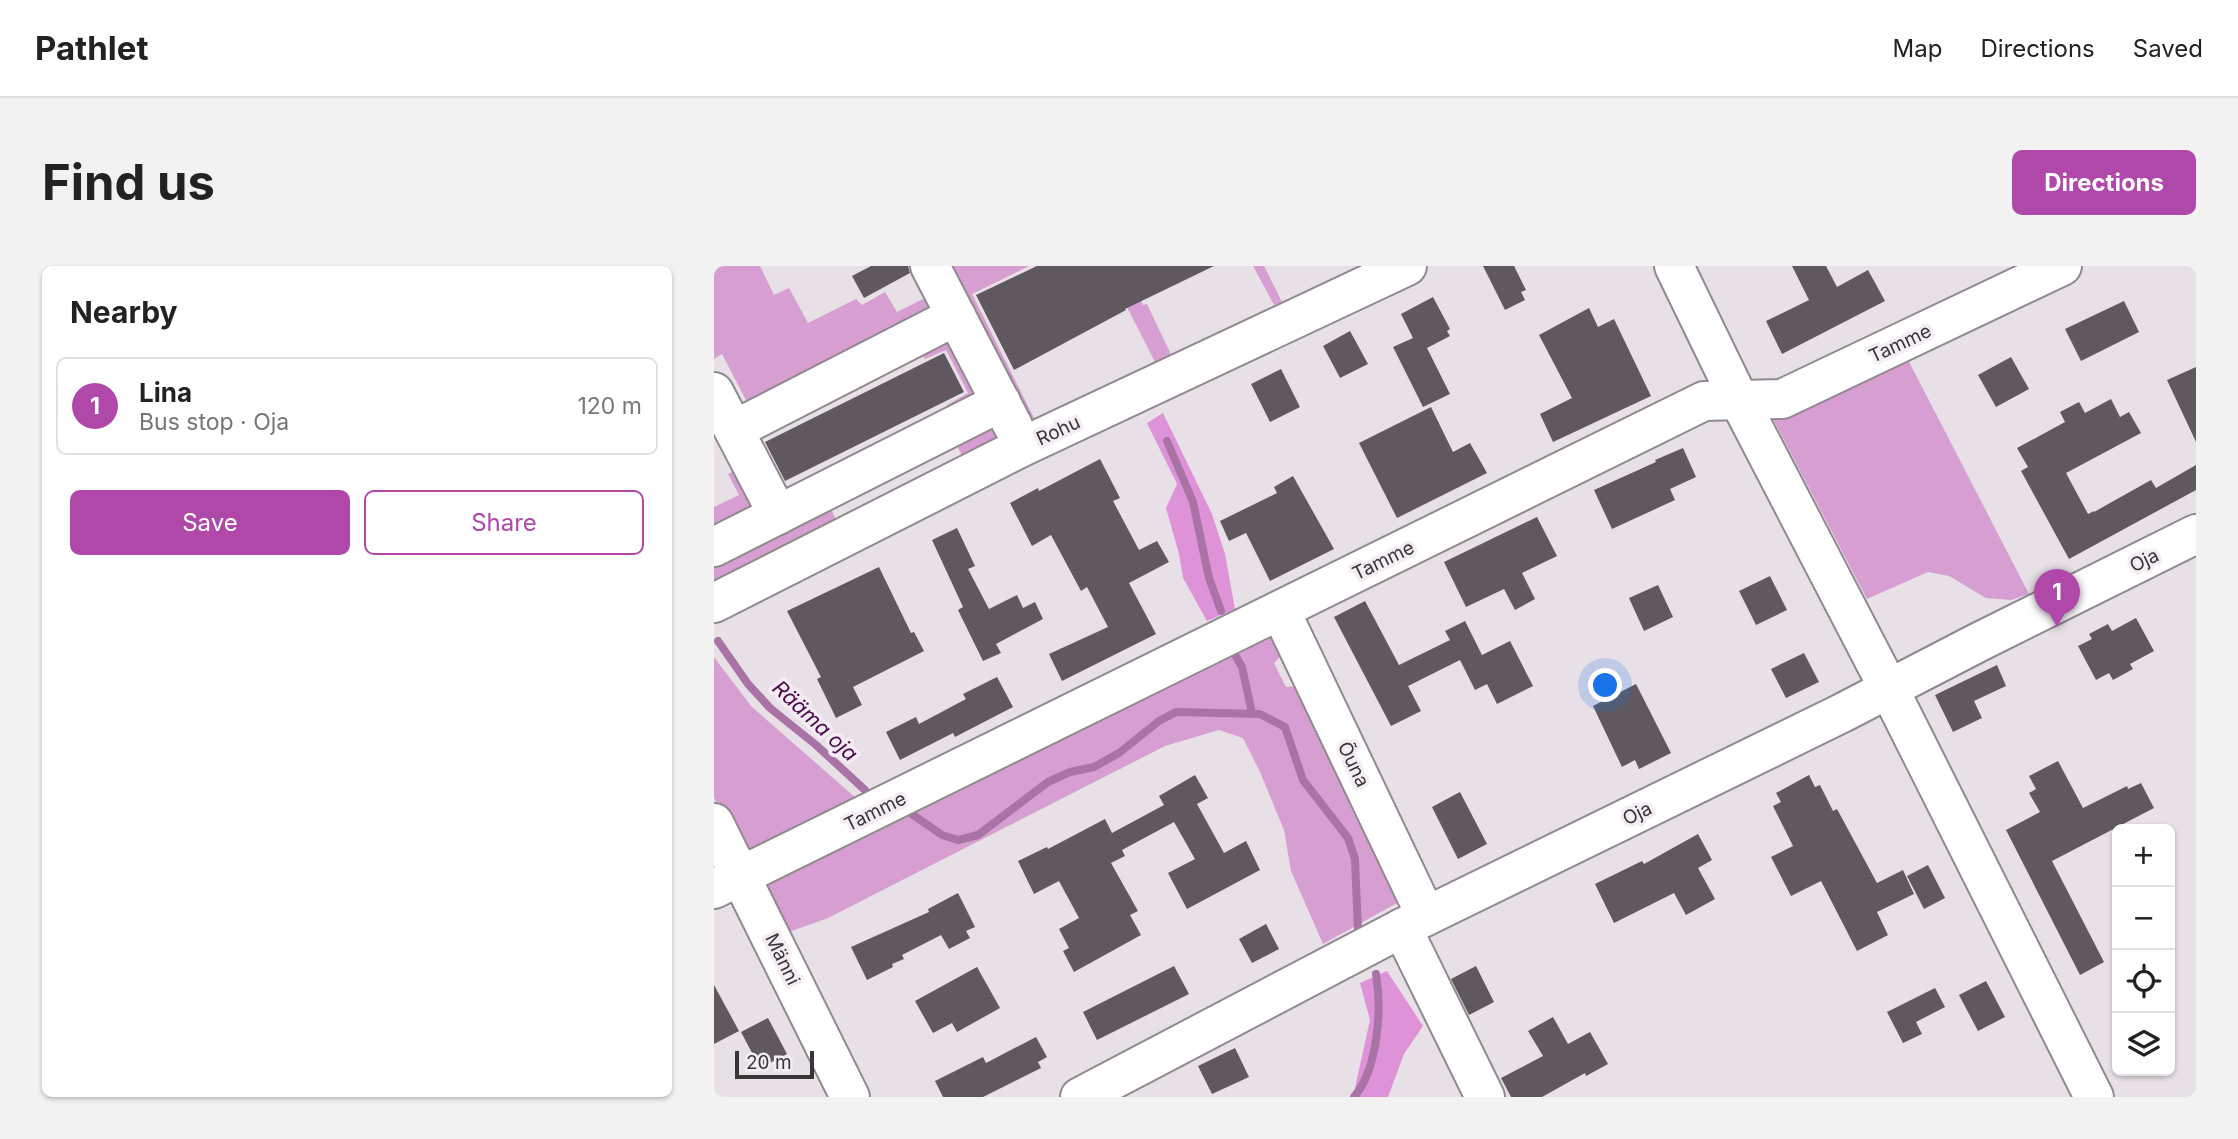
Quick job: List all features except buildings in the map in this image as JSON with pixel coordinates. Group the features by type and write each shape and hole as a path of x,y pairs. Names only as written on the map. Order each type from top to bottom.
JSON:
{"street":[{"path":"930,266 1024,446"},
{"name":"Rohu","path":"714,603 1024,446 1407,266"},
{"path":"1674,266 1739,400 1889,689 2094,1097"},
{"name":"Tamme","path":"728,883 1704,401 1782,399 2062,266"},
{"path":"734,430 956,316"},
{"path":"714,392 778,515"},
{"path":"714,547 1001,402"},
{"name":"Oja","path":"1080,1097 1414,922 1889,689 2196,534"},
{"name":"Õuna","path":"1280,612 1414,922 1485,1097"},
{"name":"Männi","path":"714,822 728,883 850,1097"}],"shaded area":[{"path":"714,266 760,266 774,295 789,288 808,323 856,299 862,305 885,292 897,312 923,299 931,298 939,306 748,404 722,354 714,359"},
{"path":"940,266 1029,266 972,294 1035,420 1028,434"},
{"path":"1106,266 1123,266 1143,305 1147,304 1176,365 1154,366 1155,362"},
{"path":"1253,266 1264,266 1282,302 1274,305"},
{"path":"949,333 981,392 954,418 947,405 968,393 946,350 925,359 920,349"},
{"path":"1904,352 2029,594 2011,600 1986,598 1949,576 1928,572 1867,599 1773,419"},
{"path":"1163,413 1212,514 1225,554 1235,609 1207,621 1183,578 1166,508 1177,484 1147,423"},
{"path":"995,424 1001,443 714,593 714,555 830,507 836,520 963,457 957,440"},
{"path":"744,466 764,506 714,539 714,507 739,495 728,474"},
{"path":"1273,622 1286,650 1274,663 1286,687 1303,685 1399,902 1323,944 1291,871 1284,830 1260,772 1243,738 1219,730 1165,746 828,918 786,933 774,920 764,876"},
{"path":"714,657 751,706 857,799 769,845 744,852 714,798"},
{"path":"1387,971 1423,1026 1404,1054 1388,1097 1353,1097 1370,1020 1360,983"}],"waterway":[{"path":"1167,441 1193,502 1209,578 1221,611"},
{"name":"Rääma oja","path":"718,641 748,684 770,708 865,790"},
{"path":"1234,653 1242,667 1252,713"},
{"name":"Rääma oja","path":"906,810 942,835 958,840 978,835 1048,782 1070,772 1094,767 1119,753 1159,721 1176,712 1260,714 1285,727 1303,780 1348,838 1355,859 1358,931"},
{"name":"Rääma oja","path":"1354,1097 1362,1085 1373,1055 1378,1021 1376,974"}],"place":[{"name":"Lina","path":"2057,627"}]}
